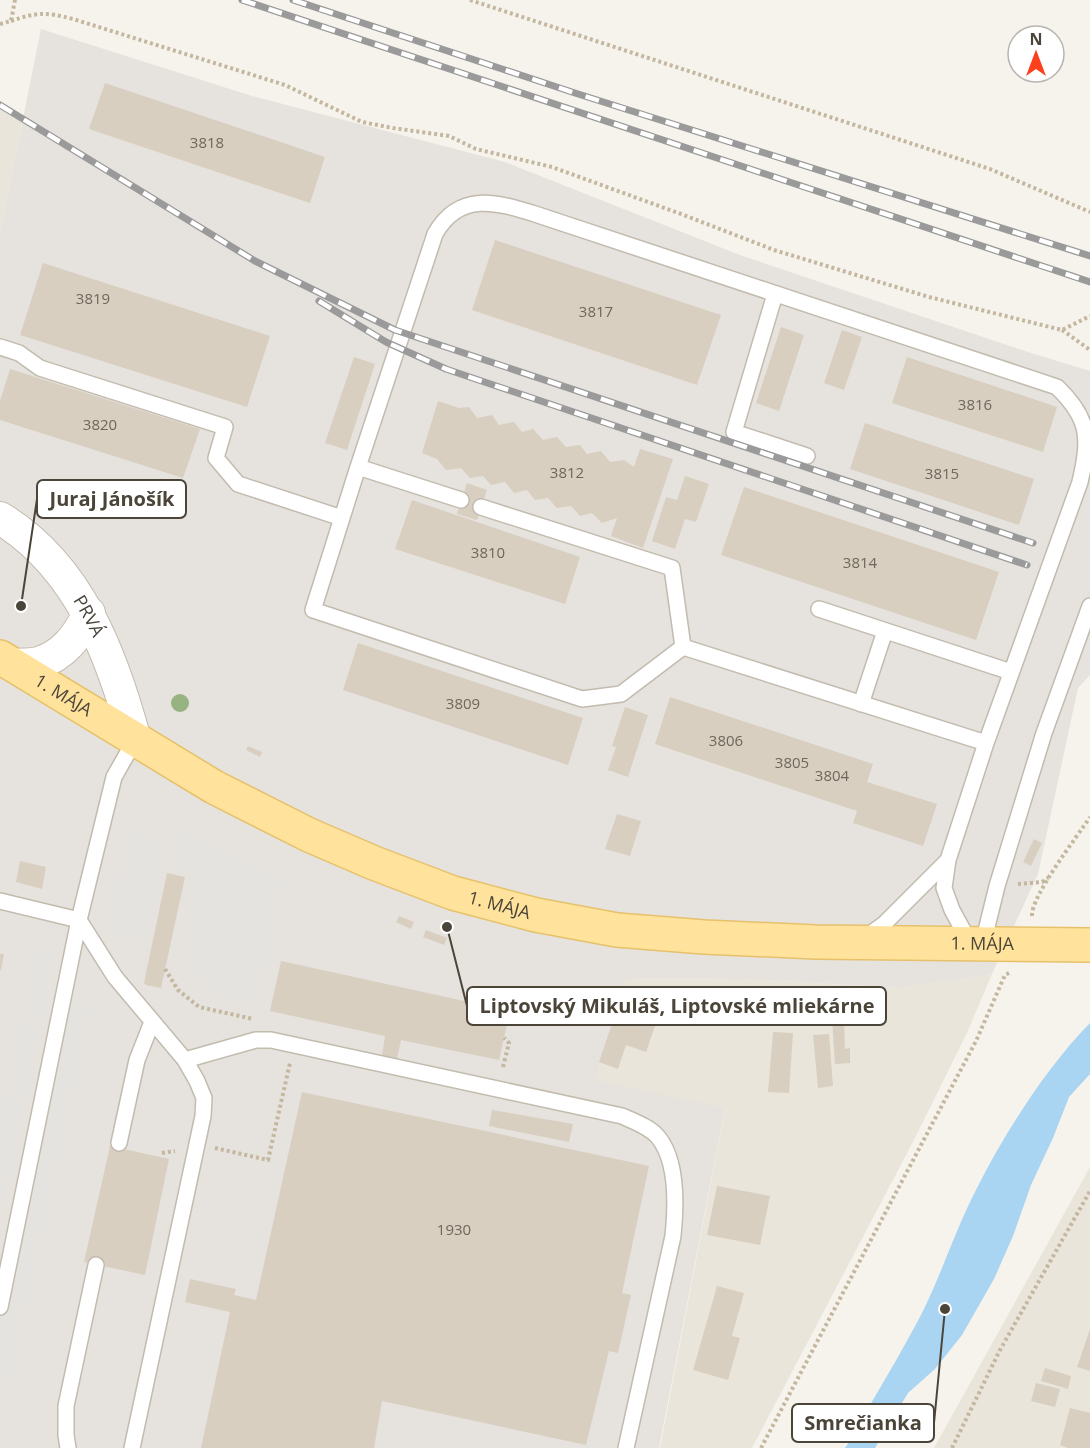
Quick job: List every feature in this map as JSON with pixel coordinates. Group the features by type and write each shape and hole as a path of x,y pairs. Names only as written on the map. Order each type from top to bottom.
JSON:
{"main road":[{"name":"1. MÁJA","path":"8,661 214,787 309,835 453,893 536,915 617,930 704,937 977,943 1048,934 1090,945"}],"street":[{"name":"PRVÁ","path":"0,518 18,529 45,554 74,589 89,613 120,688 135,740"},
{"path":"8,661 39,663 61,651 74,641 89,613"}],"lane":[{"path":"683,647 621,694 582,699 313,610 430,245 441,223 459,209 471,204 506,205 1057,387 1077,407 1089,435 1085,483 1011,672 948,860 944,888 952,910 977,943"},
{"path":"775,294 734,432 807,456"},
{"path":"0,347 19,354 40,368 225,427 216,458 238,484 342,518"},
{"path":"358,467 461,500"},
{"path":"481,507 672,568 683,647"},
{"path":"977,943 1047,724 1086,628 1090,606"},
{"path":"819,609 1011,672"},
{"path":"861,704 885,631"},
{"path":"683,647 986,743"},
{"path":"0,1306 79,920 114,777 135,740"},
{"path":"859,942 884,924 948,860"},
{"path":"0,901 79,920 115,977 185,1060 204,1098 203,1116 132,1448"},
{"path":"119,1143 137,1060 152,1022"},
{"path":"185,1060 256,1040 271,1040 622,1116 638,1123 657,1136 670,1168 676,1205 672,1236 626,1448"},
{"path":"69,1448 66,1435 66,1406 96,1265"}],"path":[{"path":"11,21 15,0"},
{"path":"470,0 990,170 1090,212"},
{"path":"0,24 33,13 73,19 285,85 362,122 393,129 449,136 476,148 552,167 681,213 774,250 929,297 1062,330 1090,350"},
{"path":"1062,330 1090,316"},
{"path":"1048,934 1031,915 1033,906 1090,817"},
{"path":"997,885 1032,883 1049,878"},
{"path":"761,1448 976,1041 1005,975 1013,969"},
{"path":"503,1067 509,1043 504,1038"},
{"path":"162,1153 211,1147 268,1160 292,1053 290,1044"},
{"path":"952,1448 1000,1350 1090,1191"}],"shaded area":[{"path":"41,29 252,96 505,162 740,255 1090,371 1090,675 1078,688 1038,874 992,974 901,988 744,979 626,978 595,1080 725,1108 659,1448 0,1448 0,232"},
{"path":"0,109 22,122 0,232"},
{"path":"130,829 168,841 148,938 107,932"},
{"path":"181,831 282,882 257,1005 213,993 186,964 194,877 171,862"},
{"path":"43,935 56,937 0,1217 0,1128"},
{"path":"992,974 967,1033 915,1138 752,1448 660,1448 725,1109 591,1080 626,978 744,979 901,988"},
{"path":"72,1005 91,1007 0,1413 0,1336"},
{"path":"1090,1167 1090,1448 934,1448"}],"water":[{"path":"1090,1023 1090,1074 1069,1097 994,1279 962,1335 935,1369 908,1393 875,1448 845,1448 920,1317 988,1166 1028,1101 1058,1060"}],"building":[{"path":"105,83 325,157 310,203 89,129"},
{"path":"495,240 721,315 697,385 472,310"},
{"path":"43,263 270,336 247,407 20,335"},
{"path":"781,327 804,335 779,411 756,403"},
{"path":"842,330 862,337 844,390 824,383"},
{"path":"354,357 375,364 347,450 325,443"},
{"path":"907,357 1057,407 1043,452 892,403"},
{"path":"10,369 200,429 183,478 0,420 0,401"},
{"path":"438,401 459,408 469,407 477,418 492,415 499,425 514,422 522,432 533,429 543,440 557,437 566,447 580,445 587,454 601,451 610,462 624,460 634,467 640,449 673,459 643,548 611,536 617,518 602,523 592,513 580,516 571,506 557,508 548,498 535,500 527,490 514,493 505,482 491,485 483,476 470,478 461,468 446,470 437,459 422,453"},
{"path":"865,423 1034,479 1019,525 850,469"},
{"path":"685,476 709,484 696,522 685,519 675,549 652,541 666,497 677,500"},
{"path":"467,483 487,490 477,520 457,514"},
{"path":"744,487 999,572 976,640 721,555"},
{"path":"412,500 580,557 565,604 395,549"},
{"path":"358,643 583,718 568,765 343,690"},
{"path":"670,697 873,764 867,782 937,804 923,846 853,823 857,811 655,744"},
{"path":"625,707 648,715 628,777 608,770 616,747 612,746"},
{"path":"248,746 262,752 260,757 246,750"},
{"path":"617,814 641,821 630,856 605,849"},
{"path":"1034,839 1042,843 1031,866 1023,862"},
{"path":"20,861 46,867 42,889 16,882"},
{"path":"167,873 185,877 161,988 144,983"},
{"path":"399,916 414,922 411,929 396,922"},
{"path":"426,930 447,938 444,945 423,937"},
{"path":"0,954 4,954 1,970 0,970"},
{"path":"281,961 510,1011 499,1060 401,1040 397,1059 382,1056 385,1036 270,1011"},
{"path":"870,999 871,1020 844,1022 845,1049 850,1048 850,1063 835,1064 831,1002"},
{"path":"616,1012 655,1026 646,1052 626,1045 618,1069 599,1062"},
{"path":"773,1032 793,1033 789,1093 768,1092"},
{"path":"829,1034 833,1086 818,1088 813,1035"},
{"path":"302,1092 649,1166 622,1293 631,1295 618,1353 609,1351 586,1445 382,1401 374,1448 201,1448 230,1312 185,1302 190,1279 236,1289 234,1295 256,1300"},
{"path":"492,1110 573,1124 569,1142 489,1126"},
{"path":"110,1146 169,1159 145,1275 84,1262"},
{"path":"717,1186 770,1196 760,1245 707,1235"},
{"path":"717,1286 744,1293 732,1336 740,1338 728,1380 693,1370"},
{"path":"1090,1329 1090,1371 1077,1367"},
{"path":"1045,1368 1071,1376 1068,1389 1041,1381"},
{"path":"1036,1383 1060,1389 1055,1407 1031,1401"},
{"path":"1070,1408 1090,1413 1090,1448 1068,1448 1060,1445"}],"railway":[{"path":"242,0 1090,282"},
{"path":"293,0 575,93 1090,256"},
{"path":"0,105 255,261 395,330 1033,543"},
{"path":"319,301 386,342 446,369 1027,565"}],"place":[{"name":"Juraj Jánošík","path":"21,606"},
{"name":"Liptovský Mikuláš, Liptovské mliekárne","path":"447,927"},
{"name":"Smrečianka","path":"945,1309"}]}
